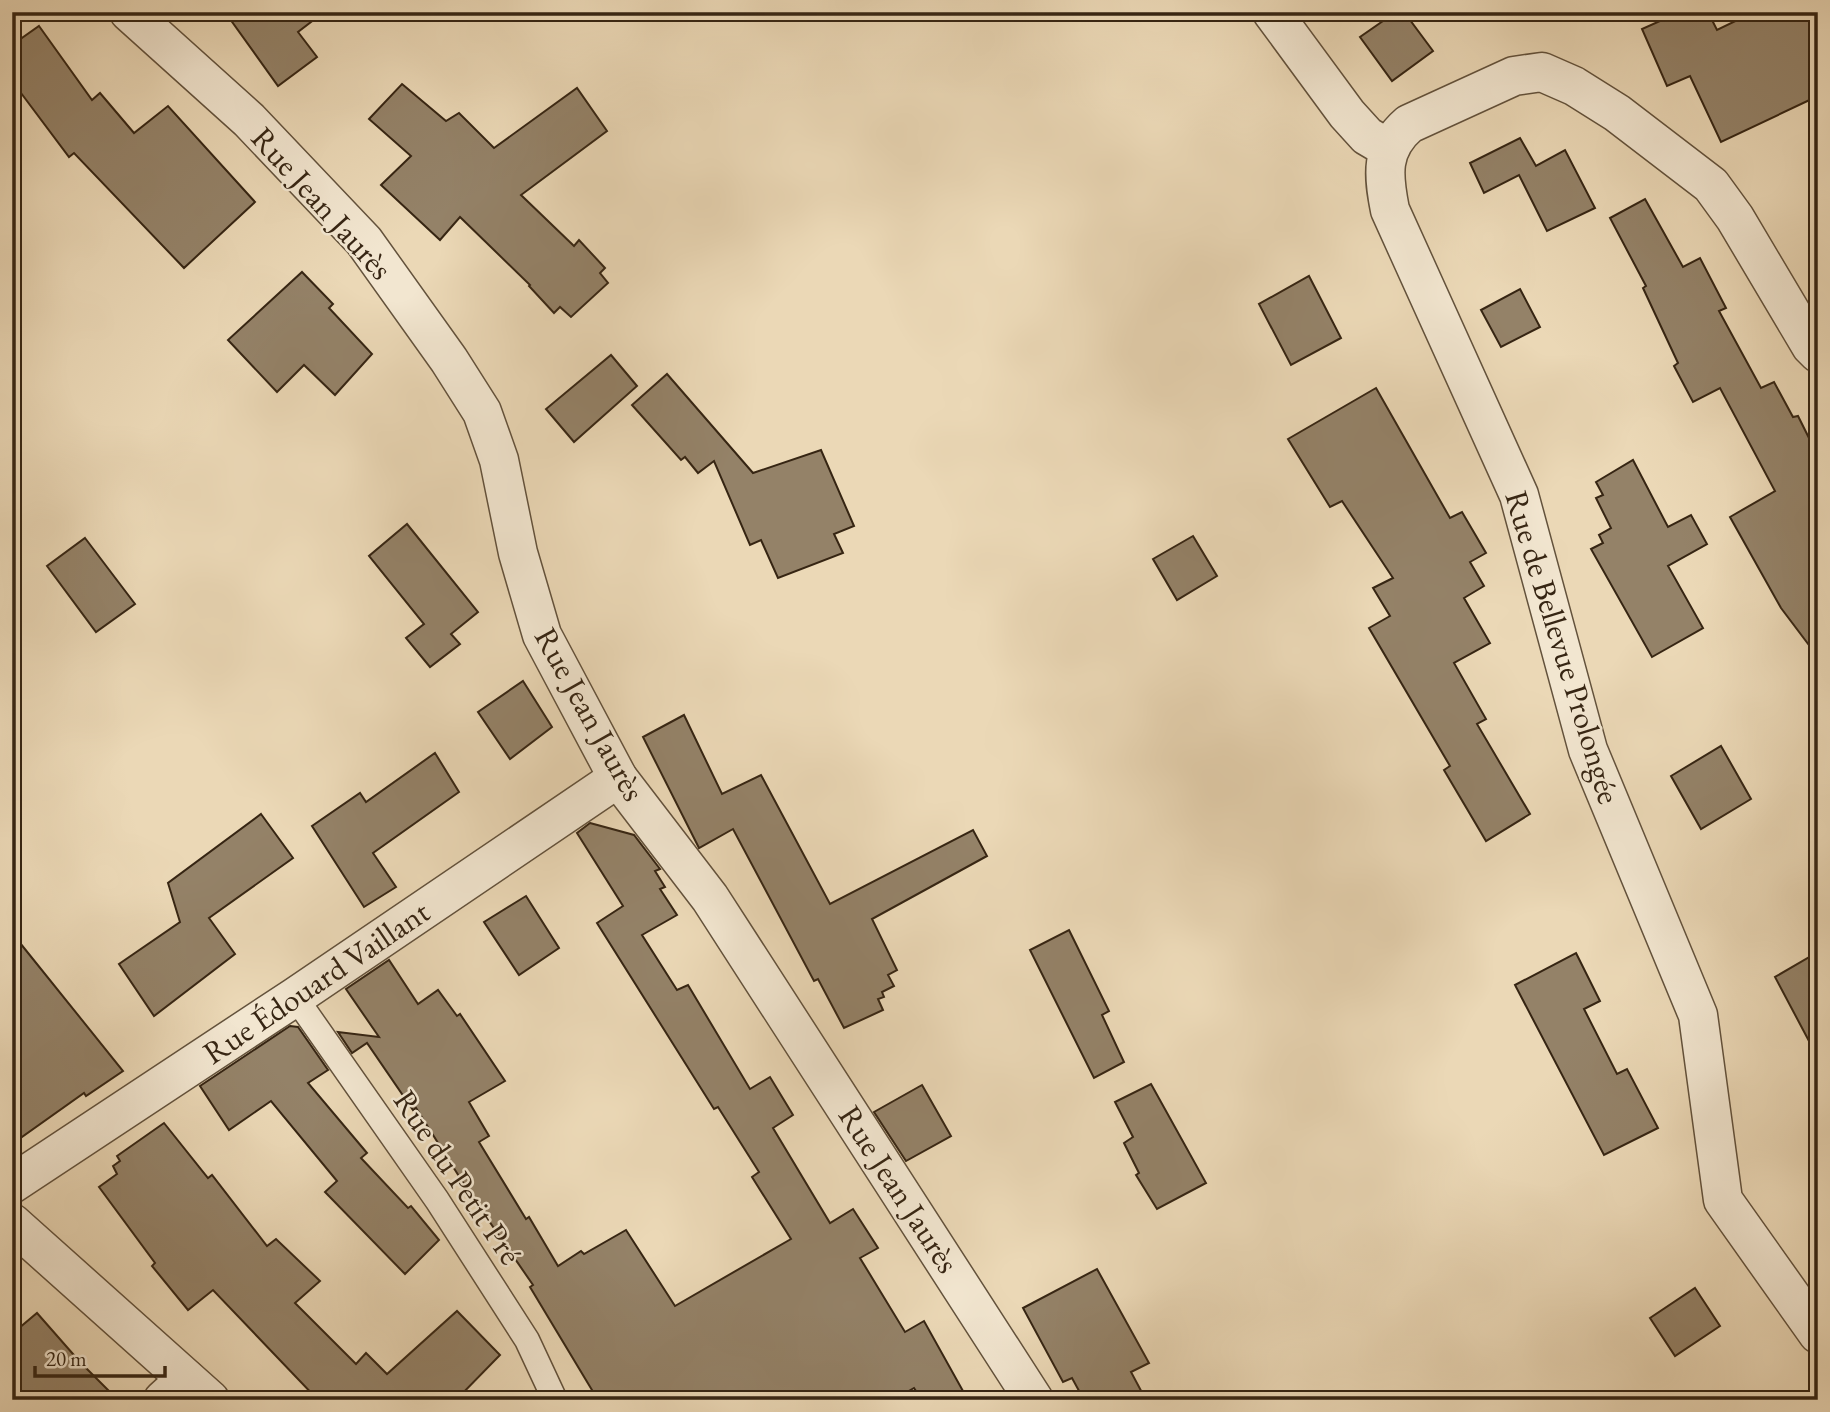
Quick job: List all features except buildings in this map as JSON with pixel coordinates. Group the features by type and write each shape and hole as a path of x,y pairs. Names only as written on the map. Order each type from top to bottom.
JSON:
{"street":[{"name":"Rue Jean Jaurès","path":"130,12 249,120 364,241 463,380 482,412 499,460 518,553 542,635 618,778 710,898 1034,1400"},
{"path":"1272,12 1347,114 1367,136 1389,149 1396,135 1409,124 1514,76 1542,72 1574,86 1617,113 1711,185 1735,218 1811,346 1818,353"},
{"name":"Rue de Bellevue Prolongée","path":"1389,149 1385,185 1391,210 1519,495 1588,750 1698,1015 1723,1200 1818,1334"},
{"name":"Rue Édouard Vaillant","path":"12,1184 295,997 618,778"},
{"path":"12,1223 186,1393"}],"lane":[{"name":"Rue du Petit Pré","path":"295,997 452,1224 527,1340 555,1400"}]}
